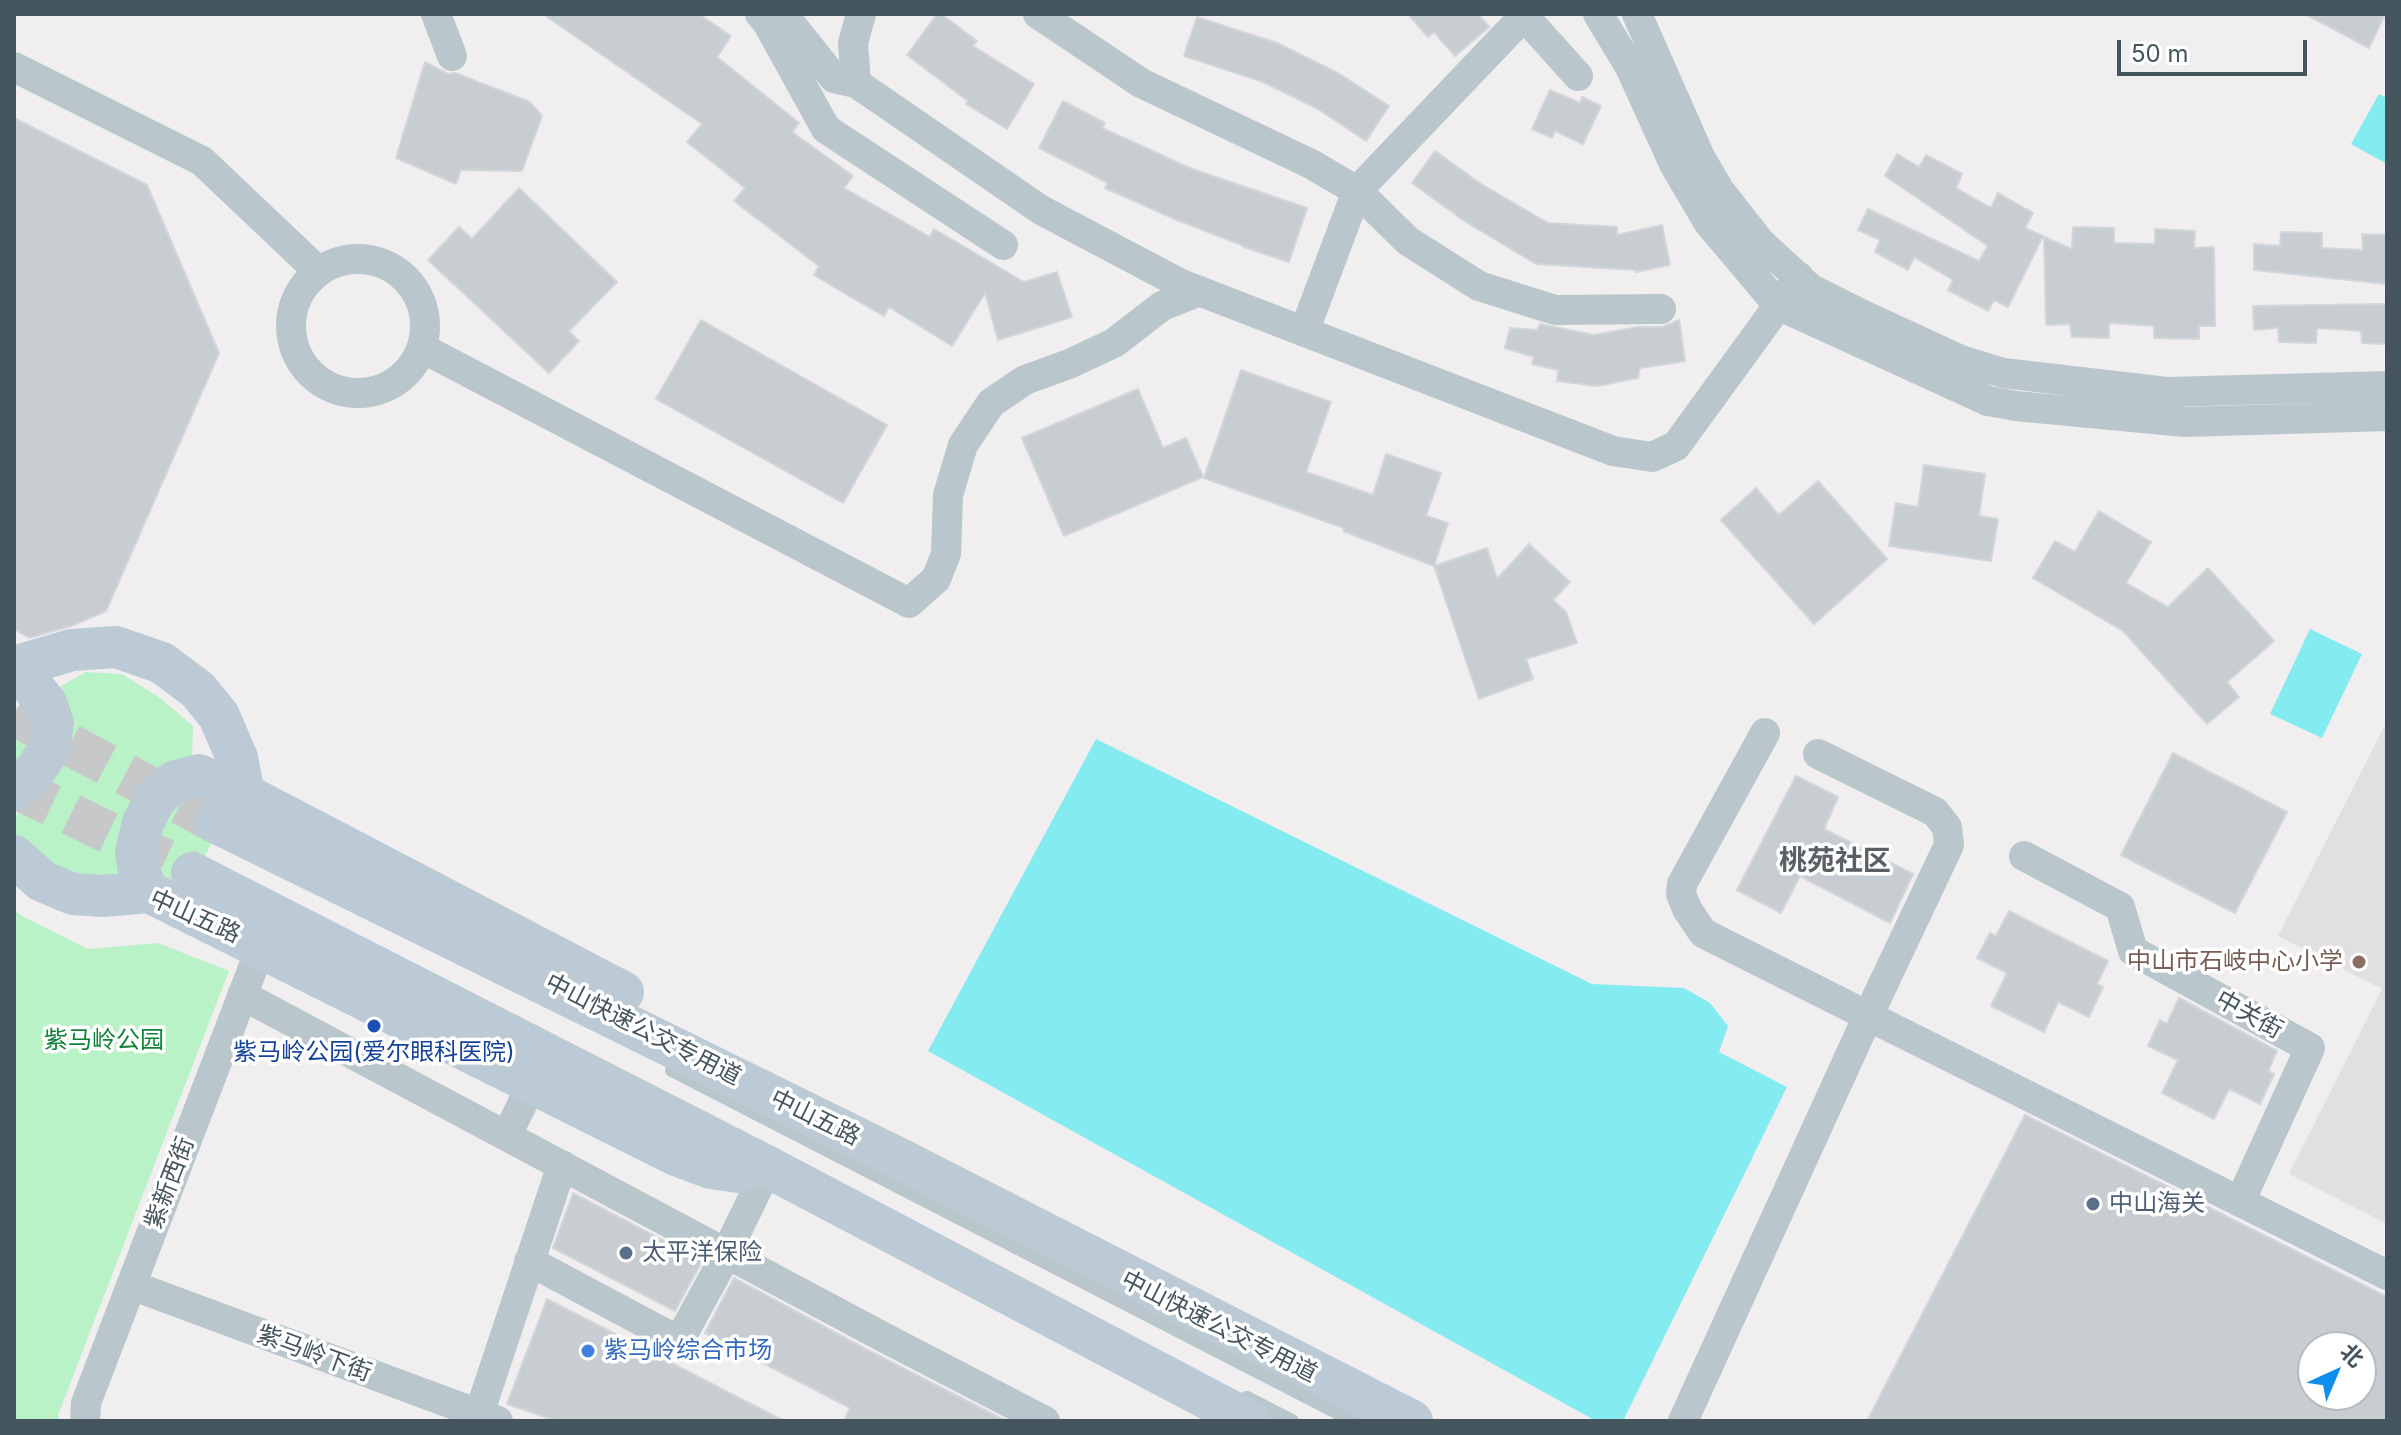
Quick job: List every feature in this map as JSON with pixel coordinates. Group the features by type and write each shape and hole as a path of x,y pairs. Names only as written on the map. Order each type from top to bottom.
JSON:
{"main road":[{"path":"14,667 72,650 116,647 162,663 198,690 219,716 237,758 223,816"},
{"path":"14,674 31,685 46,703 53,723 49,750 34,772 14,789"},
{"name":"中山五路","path":"149,892 139,873 136,852 143,823 155,799 175,781 199,775 223,816 1412,1421"},
{"name":"中山五路","path":"14,856 42,881 73,894 103,896 149,892 676,1155 711,1168 738,1172 768,1167"},
{"name":"中山五路","path":"192,873 1243,1406"}],"street":[{"path":"436,14 452,56"},
{"path":"760,14 826,129 1003,245"},
{"path":"783,14 834,78 856,83 1041,210 1181,284 1613,451 1652,457 1676,446 1799,277"},
{"path":"856,83 853,43 861,14"},
{"path":"1038,14 1141,83 1311,164 1357,191 1408,241 1479,286 1555,310 1661,309"},
{"path":"1598,14 1630,67 1675,166 1708,222 1778,305 1988,401 2185,422 2387,416"},
{"path":"1637,14 1700,157 1720,191 1760,242 1811,289 1857,312 1961,360 2003,373 2167,392 2387,386"},
{"path":"1304,332 1357,191 1523,15 1578,76"},
{"path":"14,67 202,161 318,271"},
{"path":"347,259 371,259 393,268 410,284 422,304 426,328 422,348 412,367 397,382 377,391 356,394 335,390 316,380 302,364 292,345 290,324 294,301 318,271 347,259"},
{"path":"422,348 909,603 936,579 946,554 948,495 963,445 991,403 1025,380 1114,343 1162,306 1200,291"},
{"path":"1765,733 1682,884 1681,894 1687,909 1703,933 2387,1275"},
{"path":"1683,1421 1949,845 1947,827 1935,812 1818,754"},
{"name":"中关街","path":"2024,856 2120,907 2133,951 2310,1048 2240,1202"},
{"name":"紫新西街","path":"85,1421 86,1403 261,947"},
{"path":"242,995 1045,1421"},
{"path":"507,1135 532,1084"},
{"path":"488,1418 529,1261 562,1165"},
{"path":"529,1261 679,1341 768,1167"},
{"name":"紫马岭下街","path":"131,1285 488,1418"}],"lane":[{"path":"223,816 405,932"},
{"name":"中山快速公交专用道","path":"568,1048 866,1202"},
{"name":"中山快速公交专用道","path":"655,1061 1354,1421"},
{"name":"中山快速公交专用道","path":"1243,1406 1292,1421"}],"shaded area":[{"name":"中山市石岐中心小学","path":"2387,721 2387,1224 2289,1174 2382,989 2278,936"}],"green space":[{"path":"86,672 122,674 160,698 193,726 192,758 119,863 115,891 14,846 14,819 53,767 52,691"},
{"path":"14,705 28,716 36,728 14,785"},
{"path":"197,800 212,803 226,811 190,890 165,876 157,865 153,836 169,811 182,803"},
{"name":"紫马岭公园","path":"14,908 20,915 88,949 158,943 229,971 58,1415 59,1421 14,1421"}],"water":[{"path":"2379,94 2387,98 2387,164 2351,144"},
{"path":"2310,629 2362,654 2322,738 2270,714"},
{"path":"1096,739 1592,984 1684,988 1710,1003 1728,1026 1719,1052 1787,1087 1623,1421 1596,1421 928,1051"}],"building":[{"path":"543,14 699,14 731,36 717,57 799,123 792,132 853,176 844,188 930,237 934,229 1024,282 1057,272 1072,317 998,340 985,293 952,346 889,307 884,316 849,296 814,275 819,266 734,201 745,188 687,142 702,124"},
{"path":"937,14 977,41 973,46 1034,84 1007,129 966,104 968,101 907,55"},
{"path":"1408,14 1478,14 1489,27 1455,56 1434,32 1428,37"},
{"path":"2305,14 2385,14 2369,48"},
{"path":"1197,17 1277,43 1338,73 1389,106 1366,141 1318,109 1263,82 1184,56"},
{"path":"425,62 448,74 455,73 530,102 542,116 522,171 461,170 456,184 396,158"},
{"path":"1550,90 1580,103 1582,97 1601,106 1583,144 1555,131 1552,138 1532,129"},
{"path":"1063,101 1105,123 1102,128 1192,169 1307,208 1289,262 1244,247 1105,188 1108,183 1039,148"},
{"path":"14,118 147,185 219,353 106,611 71,626 29,638 14,629"},
{"path":"1435,151 1481,184 1548,223 1617,227 1617,235 1662,225 1670,265 1636,272 1536,264 1466,222 1412,183"},
{"path":"1897,154 1919,167 1926,155 1962,174 1956,188 1991,208 1998,193 2033,213 2025,228 2043,236 2008,307 1994,300 1988,311 1948,290 1953,280 1914,257 1908,270 1875,252 1880,240 1858,230 1868,209 1979,261 1988,246 1885,176"},
{"path":"519,188 617,282 569,331 579,341 549,373 428,260 459,227 472,239"},
{"path":"2073,227 2114,228 2114,243 2155,244 2155,229 2195,231 2194,248 2214,247 2215,326 2199,326 2199,339 2154,338 2154,326 2109,323 2109,338 2072,337 2070,324 2046,325 2044,237 2072,249"},
{"path":"2281,232 2322,233 2322,248 2363,250 2362,234 2387,235 2387,284 2254,270 2254,244 2280,246"},
{"path":"2387,304 2387,344 2362,343 2361,331 2317,328 2316,343 2279,342 2278,328 2254,330 2253,306"},
{"path":"701,320 887,425 843,503 656,399"},
{"path":"1679,320 1685,361 1640,368 1638,378 1597,386 1557,381 1558,370 1532,364 1534,357 1505,348 1510,328 1537,330 1540,324 1594,335 1638,327 1662,327"},
{"path":"1241,370 1331,402 1306,472 1373,495 1386,454 1441,473 1426,516 1448,523 1434,566 1343,531 1344,528 1204,478"},
{"path":"1138,389 1163,448 1186,438 1203,477 1064,536 1022,438"},
{"path":"1924,465 1985,474 1979,516 1998,519 1991,561 1889,546 1896,503 1918,507"},
{"path":"1818,481 1887,559 1814,624 1721,520 1756,488 1779,515"},
{"path":"2099,511 2151,542 2126,583 2168,607 2208,568 2274,641 2227,682 2239,697 2207,724 2123,631 2033,578 2055,541 2075,552"},
{"path":"1529,544 1570,582 1553,600 1566,612 1577,643 1526,659 1533,679 1479,699 1434,566 1487,548 1497,579"},
{"path":"2173,753 2287,812 2235,913 2121,855"},
{"path":"1796,776 1838,797 1824,829 1913,874 1890,923 1800,876 1781,913 1737,890"},
{"path":"2009,911 2108,961 2097,984 2103,987 2089,1017 2058,1002 2044,1032 1991,1006 2007,973 1977,958 1990,933 1996,936"},
{"path":"2179,998 2277,1051 2268,1071 2274,1074 2260,1104 2229,1089 2214,1119 2162,1093 2178,1060 2148,1046 2160,1020 2167,1024"},
{"name":"中山海关","path":"2025,1115 2387,1297 2387,1421 1867,1421"},
{"name":"太平洋保险","path":"573,1193 702,1261 675,1311 553,1248"},
{"path":"734,1278 1006,1421 844,1421 850,1408 705,1333"},
{"name":"紫马岭综合市场","path":"547,1299 784,1421 557,1421 507,1404"}],"tunnel":[{"path":"14,715 215,822"},
{"path":"14,787 192,873"}],"place":[{"name":"中山市石岐中心小学","path":"2359,962"},
{"name":"紫马岭公园(爱尔眼科医院)","path":"374,1026"},
{"name":"中山海关","path":"2093,1204"},
{"name":"太平洋保险","path":"626,1253"},
{"name":"紫马岭综合市场","path":"588,1351"}],"district":[{"name":"桃苑社区","path":"1835,862"}]}
